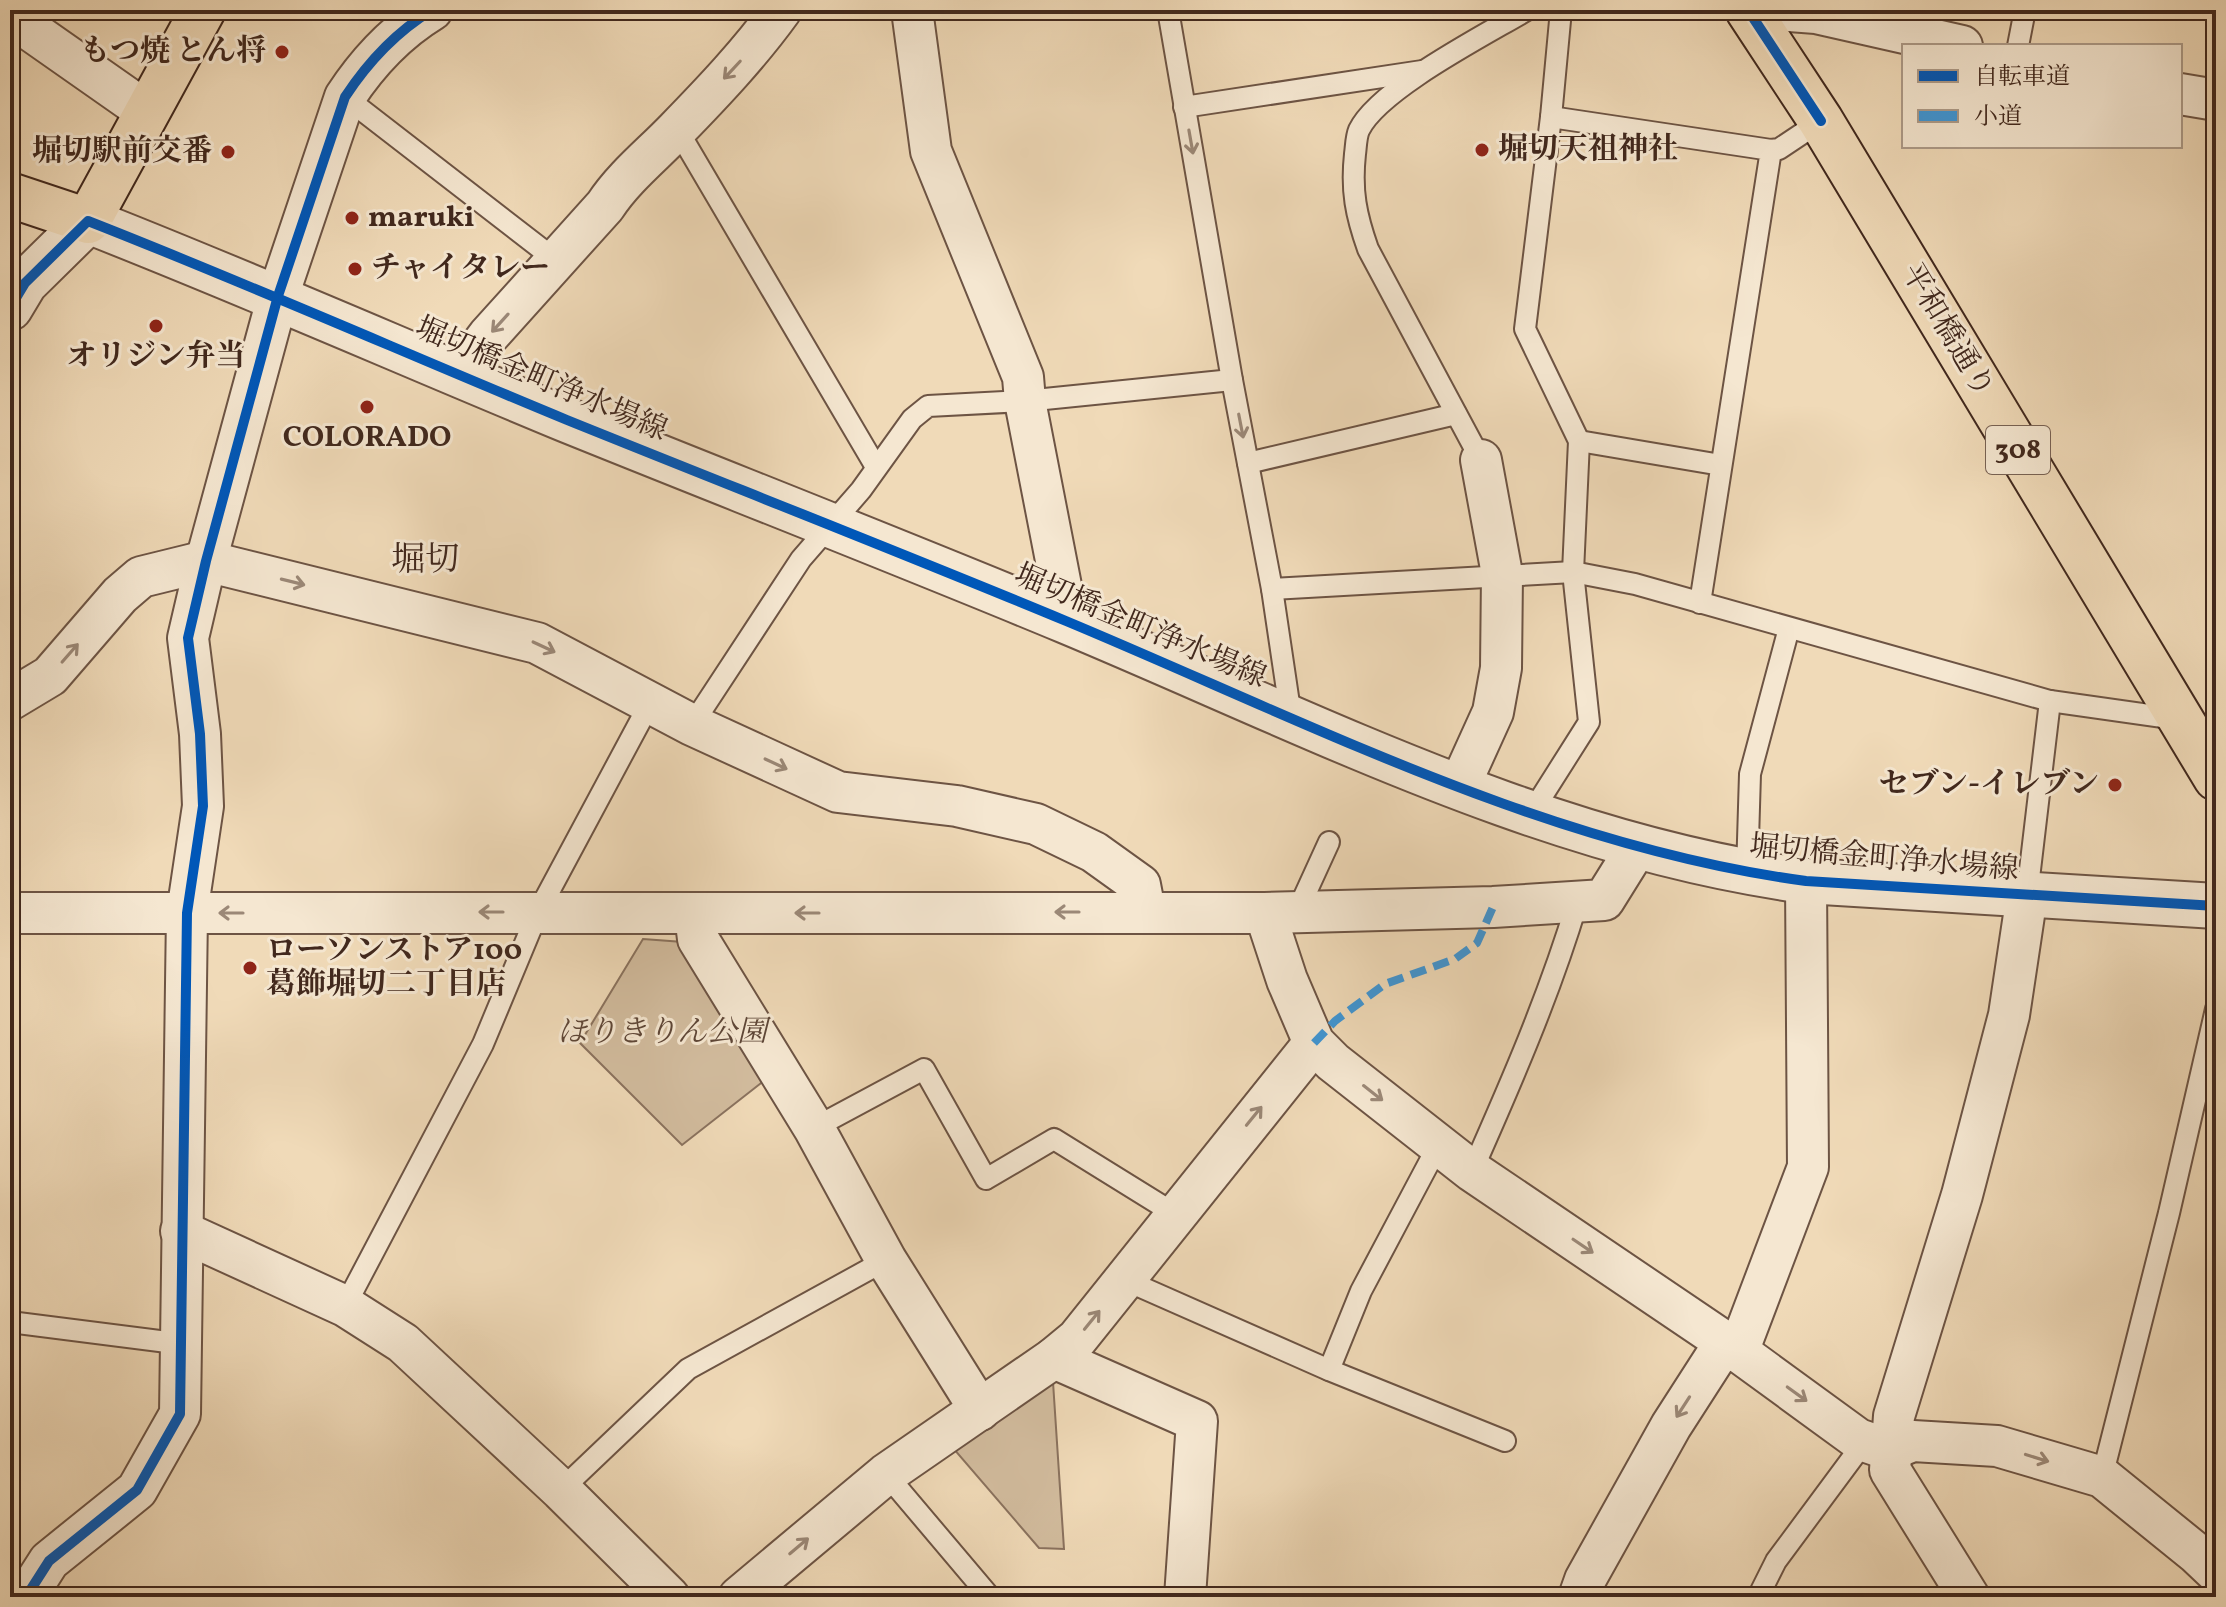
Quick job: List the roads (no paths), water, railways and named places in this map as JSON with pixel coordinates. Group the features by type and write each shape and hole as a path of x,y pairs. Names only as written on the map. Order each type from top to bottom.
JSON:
{"main road":[{"path":"10,195 88,221 203,10"},
{"name":"平和橋通り","path":"1748,10 1821,121 2216,778"}],"street":[{"path":"26,1597 49,1561 137,1490 180,1414 187,913 203,806 200,734 188,638 278,296 345,97 362,71 407,25 432,10"},
{"path":"460,373 488,336 605,206 616,189 756,45 781,10"},
{"path":"912,10 931,151 1023,377 1068,622"},
{"path":"1776,10 1816,13 1953,44"},
{"path":"10,16 147,112"},
{"path":"2182,94 2216,100"},
{"path":"10,308 25,283 88,221"},
{"name":"堀切橋金町浄水場線","path":"88,221 278,296 563,418 1068,622 1459,787 1637,847 1747,873 1806,881 2216,906"},
{"path":"1459,787 1493,712 1501,668 1502,574 1481,460"},
{"path":"10,700 50,676 120,595 141,577 206,561 537,643 692,725 838,792 957,806 1036,824 1094,852 1140,885 1145,911"},
{"path":"10,913 1281,912 1577,903 1604,900 1637,847"},
{"path":"1579,1597 1585,1580 1671,1426 1732,1347 1808,1167 1806,881"},
{"path":"1877,1446 1894,1416 1962,1195 2009,1015 2027,895"},
{"path":"1281,912 1287,980 1314,1043 1333,1062 1472,1171 1877,1446 1969,1597"},
{"path":"695,914 698,939 814,1128 886,1260 980,1410"},
{"path":"739,1597 886,1474 1077,1339 1314,1043"},
{"path":"181,1231 345,1306 403,1343 561,1490 669,1597"},
{"path":"1054,1358 1197,1421 1185,1597"},
{"path":"1877,1446 1913,1441 1997,1446 2102,1477 2216,1572"}],"lane":[{"path":"1168,10 1232,380 1272,589 1291,717"},
{"path":"1532,812 1589,722 1573,572 1579,441 1525,329 1561,10"},
{"path":"2018,44 2025,10"},
{"path":"1481,460 1368,249 1357,218 1352,183 1358,132 1374,110 1425,71 1520,12"},
{"path":"1184,107 1425,71"},
{"path":"345,97 557,261"},
{"path":"1551,117 1771,150 1779,149 1821,121"},
{"path":"677,129 876,467"},
{"path":"1700,603 1771,150"},
{"path":"692,725 793,570 861,490 912,419 928,406 1025,401 1232,380"},
{"path":"1248,463 1456,414"},
{"path":"1579,441 1721,465"},
{"path":"1272,589 1573,572 1635,584 2050,701 2180,719"},
{"path":"1747,873 1750,774 1789,628"},
{"path":"2027,895 2050,701"},
{"path":"345,1306 483,1044 538,912 650,703"},
{"path":"1281,912 1329,842"},
{"path":"1472,1171 1523,1057 1558,967 1577,903"},
{"path":"2102,1477 2169,1213 2216,1009"},
{"path":"814,1128 924,1069 986,1179 1054,1139 1175,1214"},
{"path":"1329,1370 1361,1291 1439,1144"},
{"path":"561,1490 688,1369 886,1260"},
{"path":"1125,1280 1329,1370 1505,1441"},
{"path":"10,1322 183,1344"},
{"path":"1758,1597 1776,1561 1877,1446"},
{"path":"886,1474 990,1597"}],"place":[{"name":"もつ焼 とん将","path":"282,52"},
{"name":"堀切天祖神社","path":"1482,150"},
{"name":"堀切駅前交番","path":"228,152"},
{"name":"maruki","path":"352,218"},
{"name":"チャイタレー","path":"355,269"},
{"name":"オリジン弁当","path":"156,326"},
{"name":"COLORADO","path":"367,407"},
{"name":"セブン-イレブン","path":"2115,785"},
{"name":"ローソンストア100 葛飾堀切二丁目店","path":"250,968"}],"district":[{"name":"堀切","path":"425,561"}],"park label":[{"name":"ほりきりん公園","path":"662,1033"}]}
